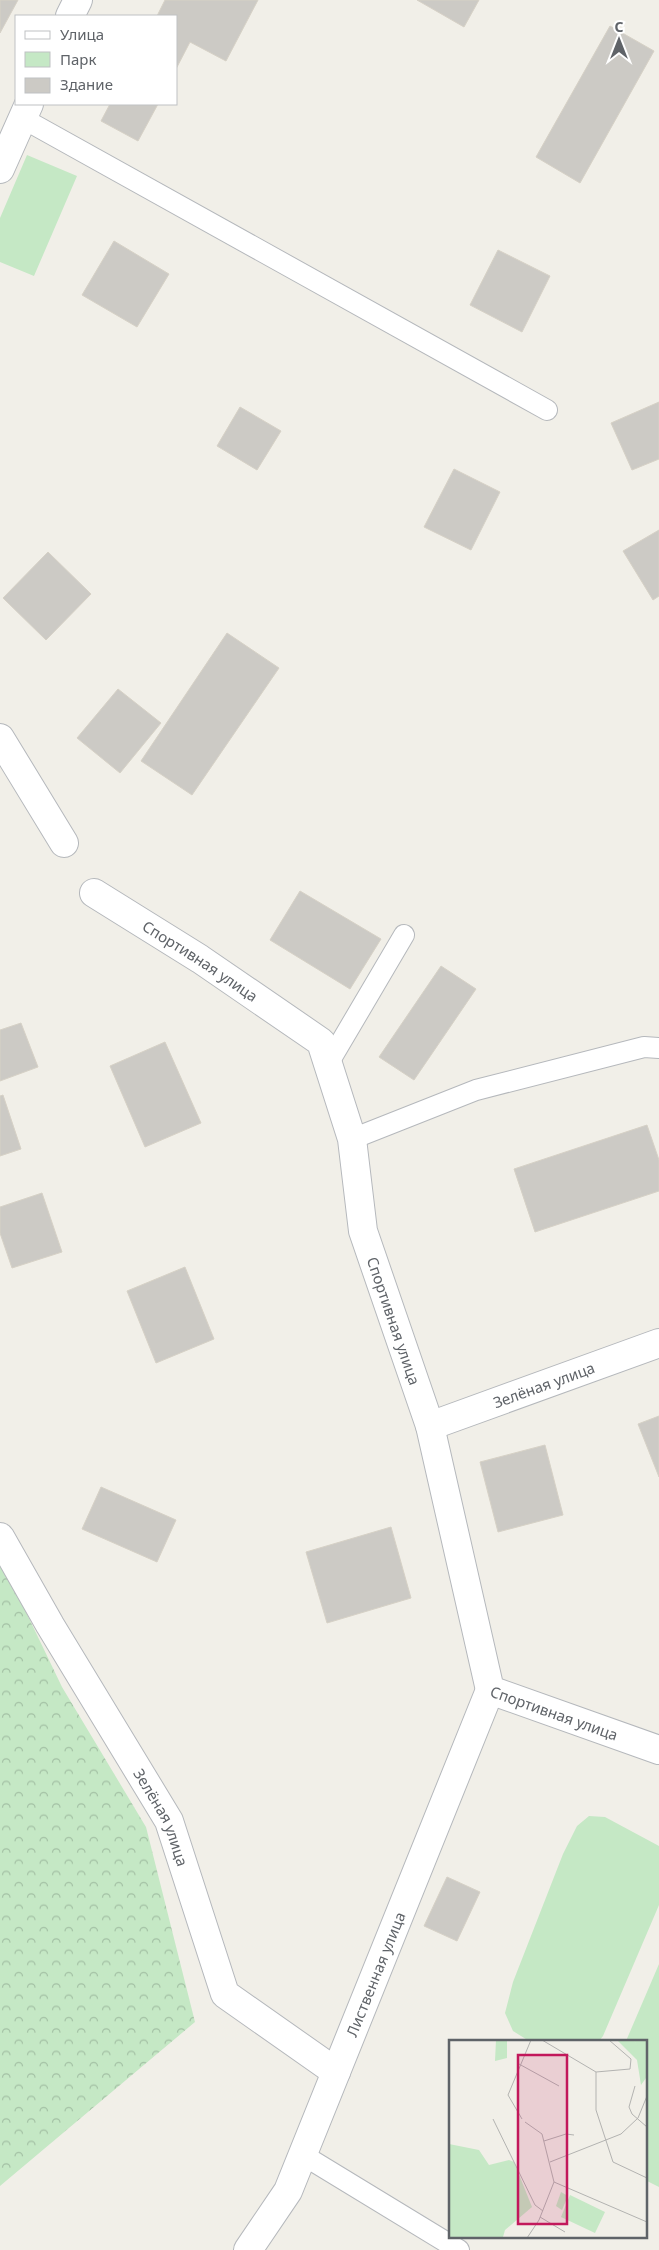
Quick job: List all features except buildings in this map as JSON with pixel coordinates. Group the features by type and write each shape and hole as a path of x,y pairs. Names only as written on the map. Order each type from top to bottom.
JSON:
{"street":[{"path":"70,15 78,0"},
{"path":"0,169 26,111"},
{"path":"0,738 64,843"},
{"name":"Спортивная улица","path":"94,892 200,959 321,1042 352,1139 363,1231 430,1426 490,1690 659,1750"},
{"name":"Зелёная улица","path":"430,1426 659,1343"},
{"name":"Зелёная улица","path":"0,1537 50,1625 169,1821 225,1994 336,2072"},
{"name":"Лиственная улица","path":"248,2250 288,2192 303,2155 311,2117 336,2072 490,1690"}],"lane":[{"path":"26,111 547,410"},
{"path":"328,1064 404,935"},
{"path":"352,1139 476,1090 644,1047 659,1048"},
{"path":"303,2155 459,2250"}],"green space":[{"path":"27,155 77,176 34,276 0,262 0,218"},
{"path":"0,1558 62,1687 146,1827 195,2022 0,2186"},
{"path":"589,1816 605,1817 659,1846 659,1905 600,2040 527,2040 513,2031 505,2013 513,1982 563,1854 577,1826"},
{"path":"659,1964 659,2187 646,2180 646,2040 626,2040"}]}
